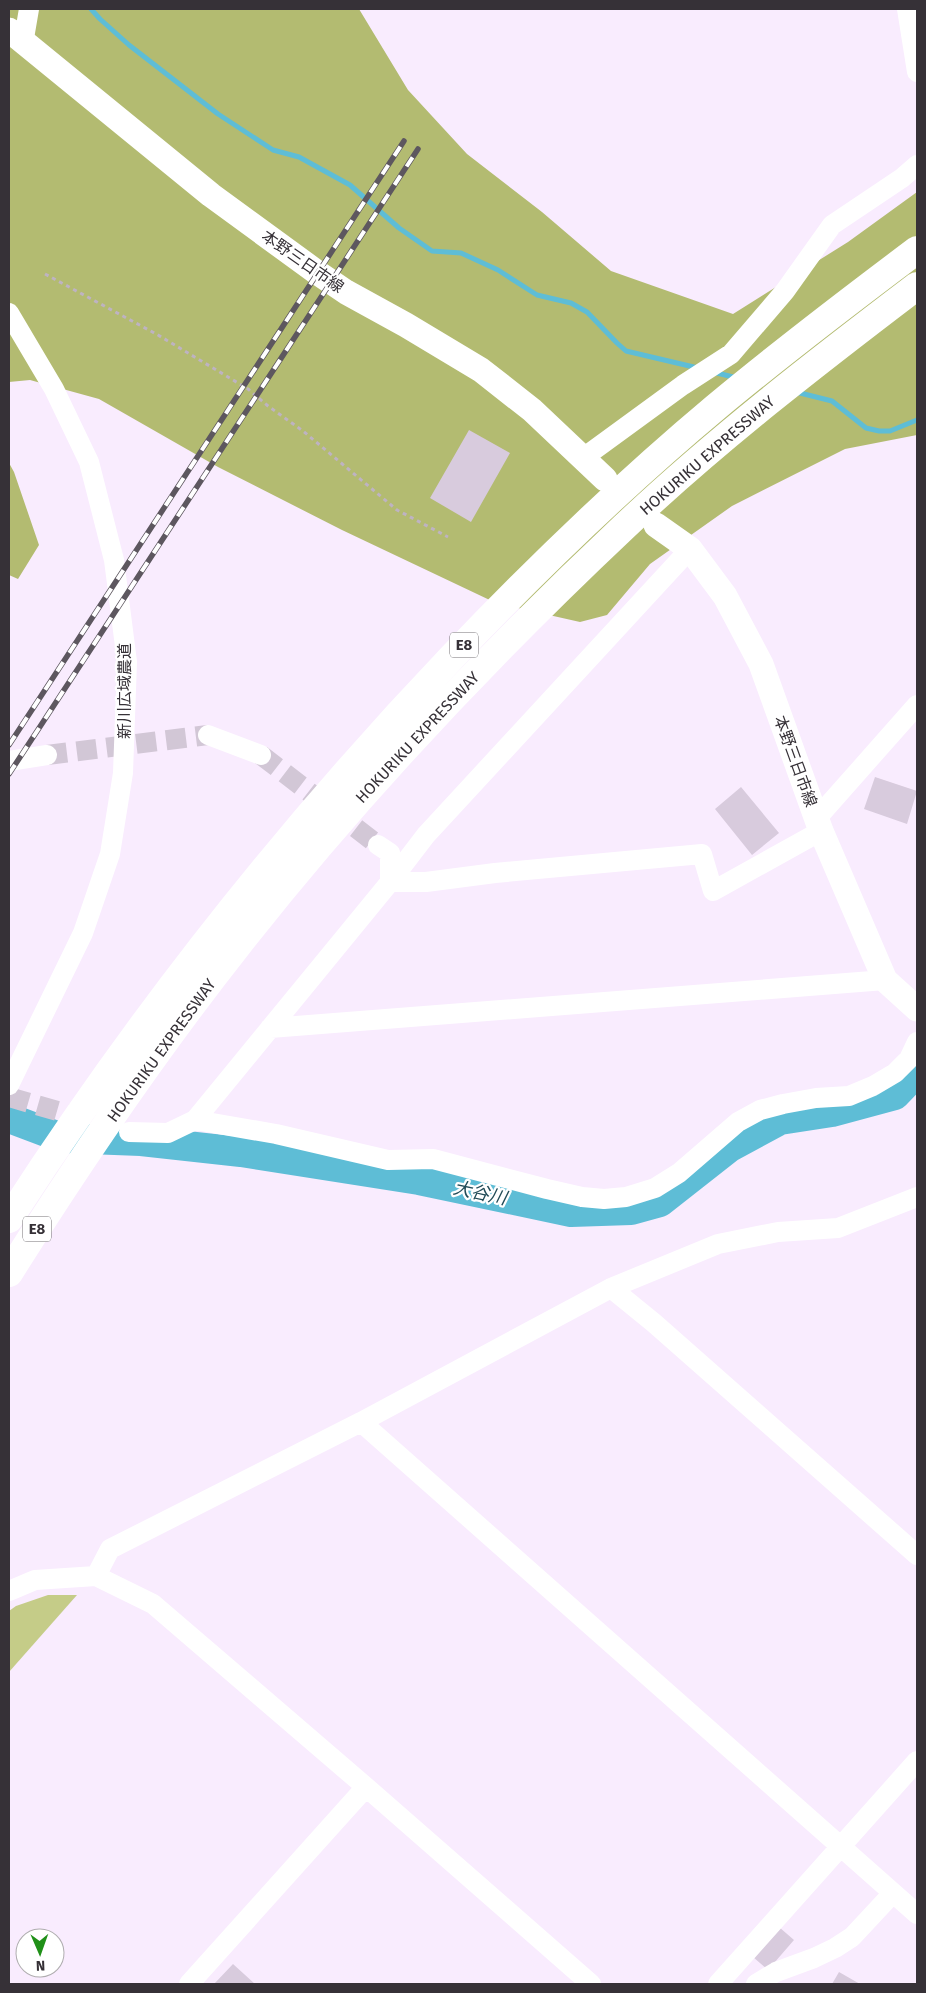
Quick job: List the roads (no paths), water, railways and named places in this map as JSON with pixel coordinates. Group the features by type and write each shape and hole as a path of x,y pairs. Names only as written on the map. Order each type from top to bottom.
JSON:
{"highway":[{"name":"HOKURIKU EXPRESSWAY","path":"9,1219 38,1173 129,1042 208,938 306,817 408,703 510,597 609,502 715,408 822,322 917,250"},
{"name":"HOKURIKU EXPRESSWAY","path":"9,1273 65,1184 120,1125 158,1051 238,945 329,834 419,733 511,636 626,525 732,432 917,286"}],"main road":[{"name":"本野三日市線","path":"16,37 211,195 315,271 346,292 481,370 532,410 605,479"},
{"name":"本野三日市線","path":"656,525 690,550 726,596 761,664 819,824 885,980 917,1009"}],"street":[{"path":"16,37 29,9"},
{"path":"908,9 917,72"},
{"path":"583,458 683,385 731,354 785,291 832,225 902,178 917,165"},
{"name":"新川広域農道","path":"9,313 54,389 89,462 114,560 127,662 123,773 110,854 83,933 12,1078"},
{"path":"120,1125 168,1132 195,1120 390,882 426,835 690,550"},
{"path":"390,882 426,882 505,872 702,854 713,891 819,824 917,705"},
{"path":"208,735 261,755"},
{"path":"9,761 47,756"},
{"path":"378,845 390,852 390,882"},
{"path":"270,1028 885,980"},
{"path":"195,1120 276,1134 388,1160 433,1159 582,1197 604,1199 626,1197 655,1188 679,1173 738,1122 760,1110 808,1100 849,1096 873,1086 895,1073 909,1059 917,1042"},
{"path":"96,1576 110,1549 361,1422 611,1288 718,1244 778,1232 838,1228 917,1197"},
{"path":"611,1288 662,1329 917,1555"},
{"path":"361,1422 917,1914"},
{"path":"9,1591 35,1580 96,1576 153,1604 366,1787 590,1984"},
{"path":"718,1984 917,1761"},
{"path":"189,1984 366,1787"},
{"path":"756,1984 776,1972 828,1951 852,1937 893,1893"}],"waterway":[{"path":"91,9 129,45 218,114 273,150 299,157 350,185 399,228 432,251 461,253 498,270 537,295 571,303 587,312 626,351 698,368"},
{"path":"713,372 737,378"},
{"path":"796,392 832,401 866,428 890,431 917,420"},
{"name":"大谷川","path":"9,1118 62,1138 141,1141 241,1152 419,1180 571,1212 631,1210 660,1202 730,1147 780,1120 832,1112 895,1095 917,1072"}],"tunnel":[{"path":"47,755 208,735"},
{"path":"261,755 378,845"},
{"path":"9,1097 89,1120"}],"railway":[{"path":"9,745 404,141"},
{"path":"9,774 418,149"}]}
